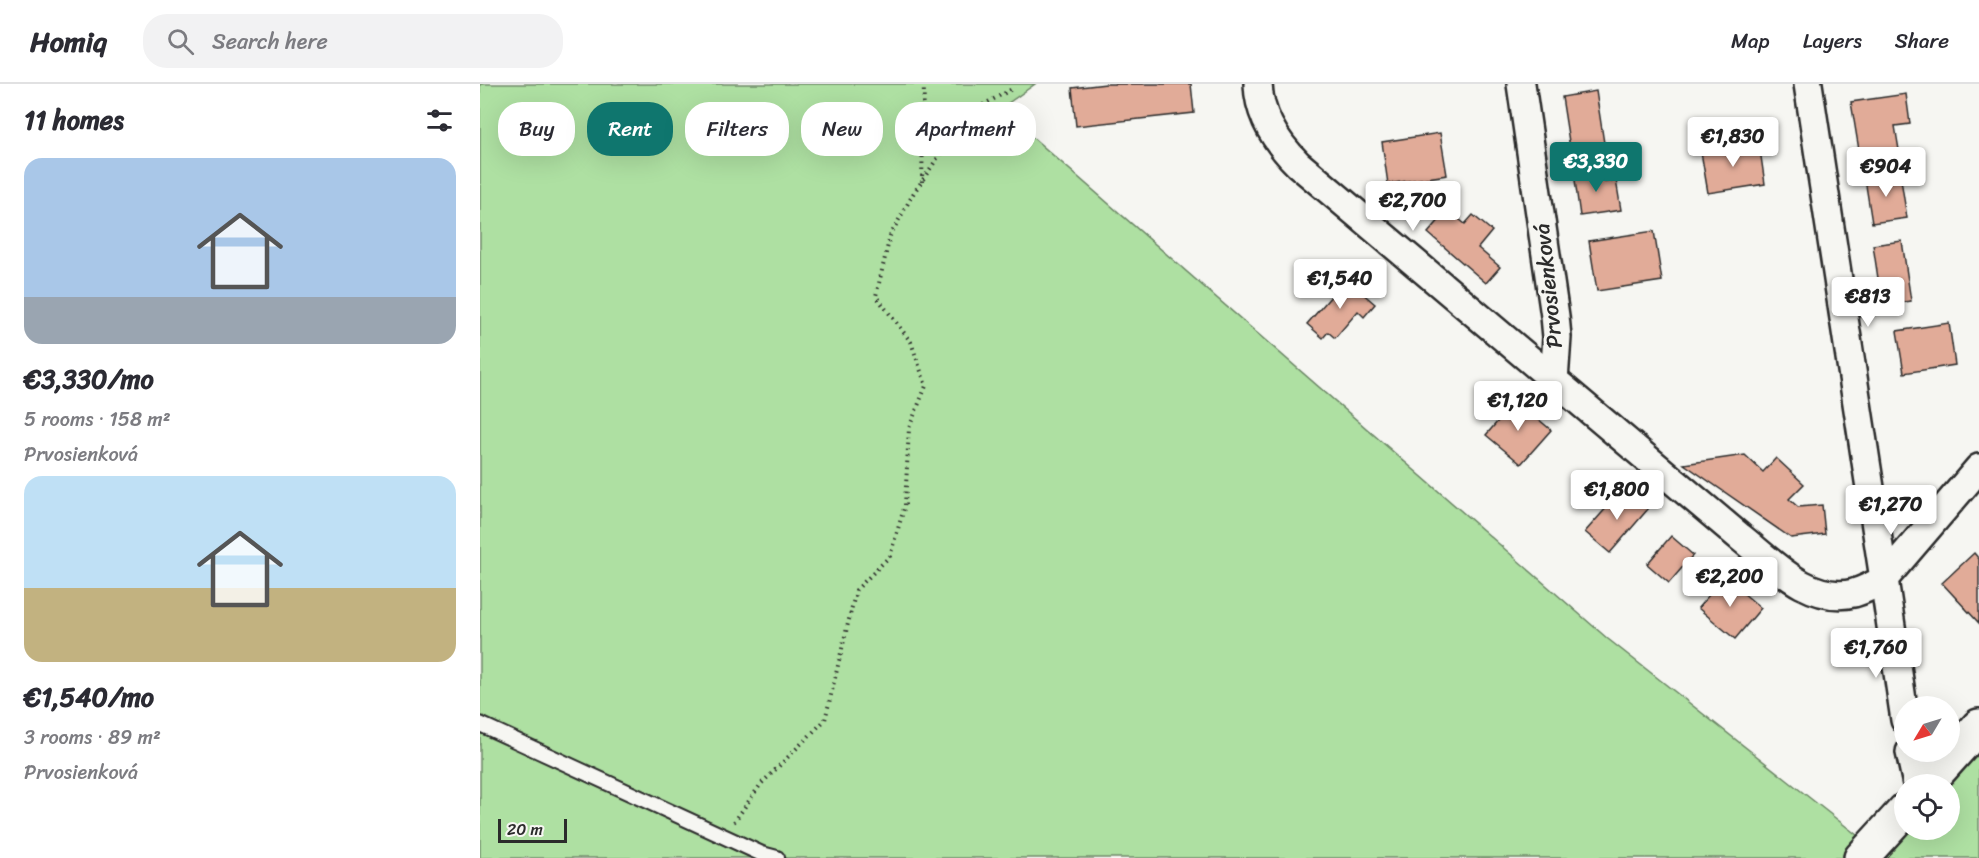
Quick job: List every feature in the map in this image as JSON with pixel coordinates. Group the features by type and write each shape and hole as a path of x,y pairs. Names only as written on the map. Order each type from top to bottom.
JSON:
{"street":[{"name":"Prvosienková","path":"1258,84 1261,110 1278,141 1298,164 1740,537 1803,585 1817,592 1844,594 1864,590 1884,579"},
{"name":"Prvosienková","path":"1521,84 1555,316 1557,337 1554,381"},
{"path":"1808,84 1901,696"},
{"path":"1884,579 1979,468"},
{"path":"1936,774 1979,726"},
{"path":"1861,858 1894,822"}],"lane":[{"path":"480,724 724,837 762,854 777,858"}],"path":[{"path":"922,182 924,84"},
{"path":"724,837 761,784 825,720 856,590 890,556 905,505 909,428 926,386 911,342 876,296 891,236 945,147 979,107 1012,89"}],"green space":[{"path":"480,84 1035,84 1010,102 895,102 895,156 1036,156 1036,140 1608,639 1867,843 1851,858 480,858"},
{"path":"1979,746 1979,858 1883,858 1898,840 1960,840 1960,774 1955,774"}],"building":[{"path":"1106,84 1191,84 1194,113 1076,126 1072,88"},
{"path":"1596,91 1604,143 1570,148 1562,97"},
{"path":"1906,94 1910,124 1895,126 1899,150 1860,156 1851,102"},
{"path":"1440,133 1447,175 1388,184 1382,142"},
{"path":"1759,143 1765,184 1708,193 1701,152"},
{"path":"1603,168 1605,182 1616,180 1621,210 1580,216 1574,173"},
{"path":"1900,173 1907,218 1872,223 1865,179"},
{"path":"1448,210 1465,224 1473,215 1492,231 1478,248 1500,267 1486,283 1428,233"},
{"path":"1654,231 1662,281 1597,291 1589,241"},
{"path":"1902,241 1911,301 1882,305 1873,245"},
{"path":"1346,279 1375,304 1364,317 1358,311 1335,338 1328,332 1323,338 1307,324"},
{"path":"1949,323 1955,365 1904,373 1897,331"},
{"path":"1516,400 1551,430 1521,464 1486,435"},
{"path":"1745,455 1763,472 1776,458 1804,484 1789,499 1798,507 1822,505 1825,534 1791,538 1684,464"},
{"path":"1624,488 1648,509 1610,553 1585,532"},
{"path":"1671,536 1693,555 1669,583 1647,564"},
{"path":"1974,553 1979,559 1979,623 1942,583"},
{"path":"1724,577 1761,608 1735,639 1698,608"}]}
